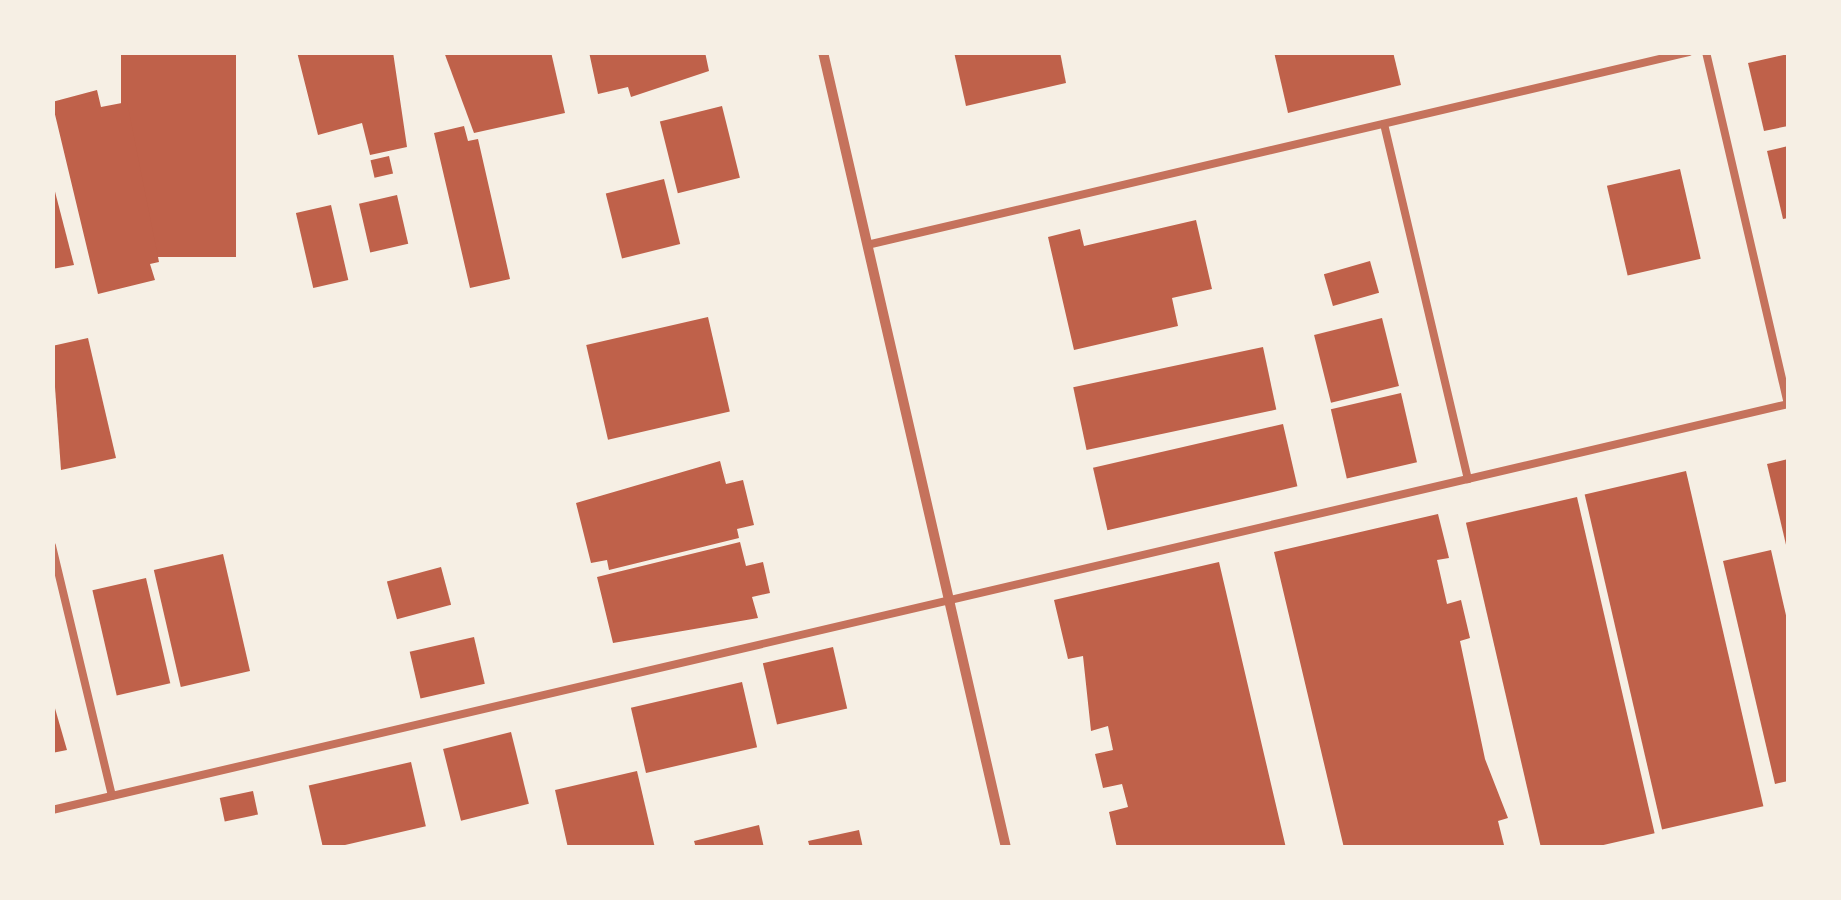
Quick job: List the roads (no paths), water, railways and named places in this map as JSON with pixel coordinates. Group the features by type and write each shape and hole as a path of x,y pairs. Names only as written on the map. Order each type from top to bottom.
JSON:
{"street":[{"path":"824,52 1006,848"}],"lane":[{"path":"867,245 1689,52"},
{"path":"52,810 1788,404 1706,52"},
{"path":"1384,124 1468,479"},
{"path":"52,546 112,796"}]}
